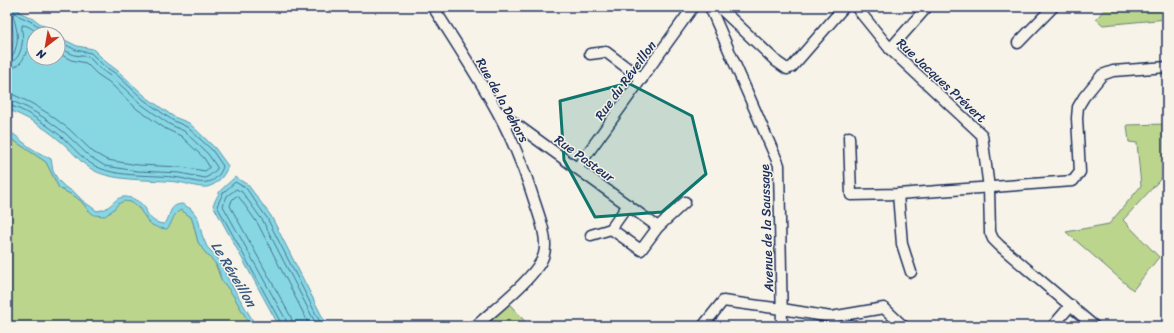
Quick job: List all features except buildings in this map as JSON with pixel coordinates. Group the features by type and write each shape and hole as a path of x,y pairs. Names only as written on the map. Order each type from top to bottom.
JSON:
{"street":[{"name":"Rue de la Dehors","path":"433,7 497,111 522,162 538,210 546,241 544,254 530,276 476,326"},
{"name":"Rue du Réveillon","path":"577,168 693,7"},
{"name":"Avenue de la Saussaye","path":"710,7 779,164 782,326"},
{"path":"719,7 777,62 787,69 792,68 844,7"},
{"name":"Rue Jacques Prévert","path":"856,7 890,49 982,135 989,188 990,232 993,239 1094,326"},
{"path":"890,49 927,7"},
{"path":"1018,43 1052,7"},
{"path":"590,54 606,52 642,79"},
{"path":"849,136 851,195 898,194 1073,181 1080,172 1077,118 1078,107 1084,96 1102,76 1113,71 1167,67"},
{"name":"Rue Pasteur","path":"497,111 658,227"},
{"path":"898,194 902,244 911,272"},
{"path":"611,228 641,250 658,227 685,202"},
{"path":"591,235 611,228 628,205"},
{"path":"703,326 723,301 831,317 884,308 903,326"},
{"path":"1053,326 1071,305"}],"highlighted area":[{"path":"628,83 692,116 706,174 662,212 595,217 564,160 560,101"}],"green space":[{"path":"1107,7 1167,7 1167,19 1103,25 1096,19"},
{"path":"1167,124 1167,172 1123,220 1159,257 1133,290 1066,232 1109,224 1141,186 1137,143 1129,142 1127,125"},
{"path":"7,136 46,162 59,188 76,197 88,210 110,213 118,203 129,201 138,207 152,225 170,225 175,214 181,210 191,217 198,242 215,263 221,279 233,295 251,326 7,326"},
{"path":"504,298 529,326 479,326"}],"water":[{"path":"7,7 18,7 21,13 44,26 26,26 26,66 66,66 66,41 77,46 93,49 146,97 174,117 189,123 215,148 228,166 223,176 211,186 203,187 177,182 112,177 102,174 84,164 47,130 7,109 7,56 13,43 12,29"},
{"path":"7,131 14,134 26,145 51,159 53,171 58,180 97,211 106,209 121,198 129,197 136,200 146,209 152,220 165,224 170,211 174,206 182,204 191,209 198,218 202,235 207,247 221,263 228,279 256,326 251,326 233,295 221,279 219,270 215,263 198,242 191,217 181,210 174,216 167,229 159,228 152,225 147,220 139,208 131,202 124,201 118,204 105,216 94,215 76,197 59,188 46,162 7,136"},
{"path":"235,177 248,185 271,216 327,326 279,326 213,205 220,191"}],"water label":[{"name":"Le Réveillon","path":"234,274"}]}
